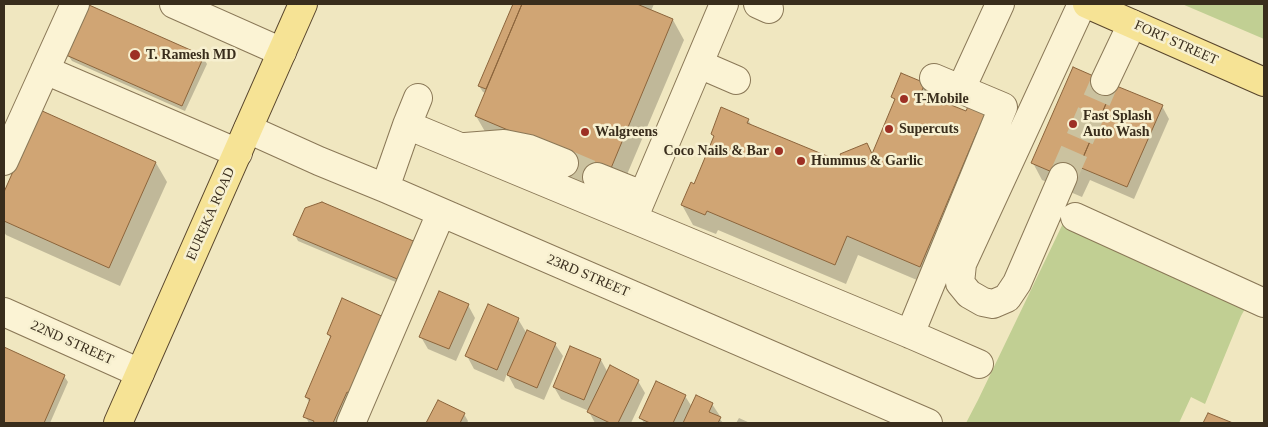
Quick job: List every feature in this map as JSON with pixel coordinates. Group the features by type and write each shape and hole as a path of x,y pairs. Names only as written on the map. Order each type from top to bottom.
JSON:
{"main road":[{"name":"EUREKA ROAD","path":"118,423 303,4"},
{"name":"FORT STREET","path":"1087,4 1264,82"}],"street":[{"path":"4,161 10,130 45,70 75,4"},
{"path":"637,207 724,4"},
{"path":"961,89 1000,4"},
{"path":"1063,177 1017,282 1007,298 993,304 983,302 969,294 960,283 962,264 1082,4"},
{"path":"182,5 282,52"},
{"path":"1105,81 1132,24"},
{"path":"698,64 736,80"},
{"name":"23RD STREET","path":"45,70 243,141 319,161 928,423"},
{"path":"910,334 1003,107 934,78"},
{"path":"385,188 418,98"},
{"path":"407,125 495,161 637,207"},
{"path":"461,147 504,144 529,149 561,169 522,161 495,161"},
{"path":"595,183 637,207 910,334 979,364"},
{"path":"351,423 441,212"},
{"path":"1075,217 1264,303"},
{"name":"22ND STREET","path":"4,312 140,373"}],"green space":[{"path":"1182,4 1264,4 1264,39"},
{"path":"1068,213 1251,298 1241,316 1205,404 1191,397 1179,423 966,423"}],"building":[{"path":"513,4 522,4 486,89 478,86"},
{"name":"Walgreens","path":"522,4 637,4 673,19 609,173 475,116"},
{"name":"T. Ramesh MD","path":"89,5 204,56 182,106 66,55"},
{"name":"Fast Splash Auto Wash","path":"1073,67 1114,85 1073,181 1031,163"},
{"path":"901,73 925,83 921,93 966,111 970,102 992,111 982,134 977,132 920,267 847,236 835,265 707,211 705,215 681,205 691,182 694,184 714,136 711,134 721,107 749,119 747,123 844,163 840,154 867,143 872,154 895,99 891,97"},
{"path":"1114,85 1163,105 1127,187 1079,167"},
{"path":"40,110 156,162 109,268 4,221 4,192"},
{"path":"567,155 600,169 590,193 557,179"},
{"path":"322,202 418,243 402,281 293,235 305,208"},
{"path":"439,291 469,304 449,349 419,337"},
{"path":"342,298 386,318 353,395 347,392 333,423 313,423 314,421 303,417 310,399 305,397 331,336 327,334"},
{"path":"488,304 519,318 497,370 465,356"},
{"path":"527,330 556,343 537,388 507,375"},
{"path":"570,346 601,359 584,400 553,387"},
{"path":"4,347 65,375 44,423 4,423"},
{"path":"610,365 639,380 618,423 610,423 587,412"},
{"path":"656,381 686,395 673,423 650,423 639,418"},
{"path":"696,395 713,403 709,412 721,417 718,423 683,423"},
{"path":"438,400 465,413 460,423 426,423"},
{"path":"1208,413 1233,423 1203,423"}],"tunnel":[{"path":"1063,177 1105,81"},
{"path":"564,163 597,177"}],"place":[{"name":"T. Ramesh MD","path":"135,55"},
{"name":"T-Mobile","path":"904,99"},
{"name":"Fast Splash Auto Wash","path":"1073,124"},
{"name":"Supercuts","path":"889,129"},
{"name":"Walgreens","path":"585,132"},
{"name":"Coco Nails & Bar","path":"779,151"},
{"name":"Hummus & Garlic","path":"801,161"}]}
